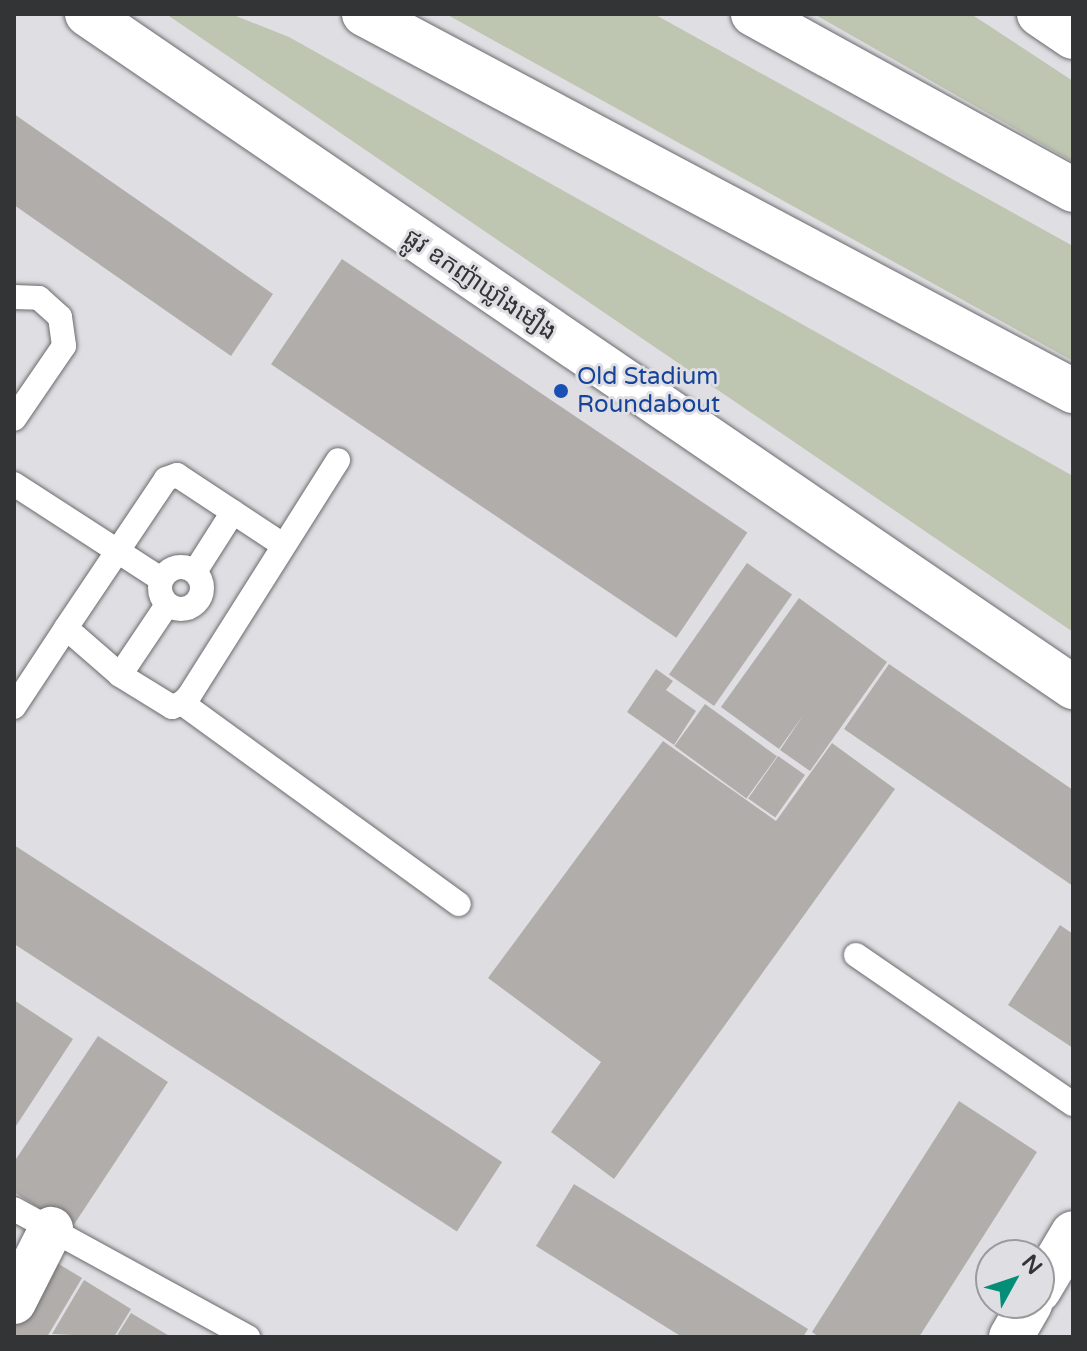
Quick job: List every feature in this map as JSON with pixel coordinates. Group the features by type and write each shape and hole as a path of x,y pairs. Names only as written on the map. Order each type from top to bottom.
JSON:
{"main road":[{"name":"ផ្លូវ ឧកញ៉ាឃ្លាំងមឿង","path":"87,14 1073,687"},
{"path":"364,14 932,313 1073,391"},
{"path":"753,14 1073,190"},
{"path":"1039,14 1073,37"},
{"path":"14,1302 32,1219"},
{"path":"1055,1263 1073,1233"},
{"path":"1011,1337 1022,1319"}],"lane":[{"path":"14,297 39,298 60,317 64,346 14,419"},
{"path":"66,628 120,675 172,707 182,703 338,460"},
{"path":"14,707 115,551 166,479 177,475 283,545"},
{"path":"14,484 161,579 167,605 120,675"},
{"path":"233,512 196,570 200,601 234,623"},
{"path":"161,579 178,566 196,570"},
{"path":"167,605 185,610 200,601"},
{"path":"182,703 459,904"},
{"path":"856,955 1073,1104"},
{"path":"32,1219 248,1337"}],"green space":[{"path":"166,14 231,14 289,37 1073,476 1073,632"},
{"path":"446,14 654,14 1073,246 1073,361"},
{"path":"814,14 971,14 1073,81 1073,162"}],"building":[{"path":"14,114 273,294 231,356 14,205"},
{"path":"342,259 747,532 676,638 271,364"},
{"path":"747,563 792,595 714,706 669,674"},
{"path":"799,598 887,662 810,771 780,750 804,714 779,749 721,707"},
{"path":"889,664 1073,790 1073,886 844,729"},
{"path":"656,669 673,681 666,690 696,711 674,745 627,712"},
{"path":"705,704 777,756 746,798 674,746"},
{"path":"663,741 776,821 832,743 895,789 614,1179 551,1132 601,1062 488,978"},
{"path":"778,756 805,775 775,818 748,799"},
{"path":"14,845 502,1162 457,1232 14,944"},
{"path":"1060,925 1073,934 1073,1048 1008,1005"},
{"path":"14,1000 73,1039 14,1129"},
{"path":"98,1036 168,1082 71,1229 14,1192 14,1162"},
{"path":"959,1101 1037,1152 982,1239 975,1239 975,1249 919,1337 819,1337 812,1332"},
{"path":"574,1184 808,1329 803,1337 682,1337 536,1246"},
{"path":"52,1260 82,1278 47,1337 14,1337 14,1323"},
{"path":"84,1280 131,1309 114,1337 52,1334"},
{"path":"131,1313 171,1337 116,1337"}],"place":[{"name":"Old Stadium Roundabout","path":"561,391"}]}
